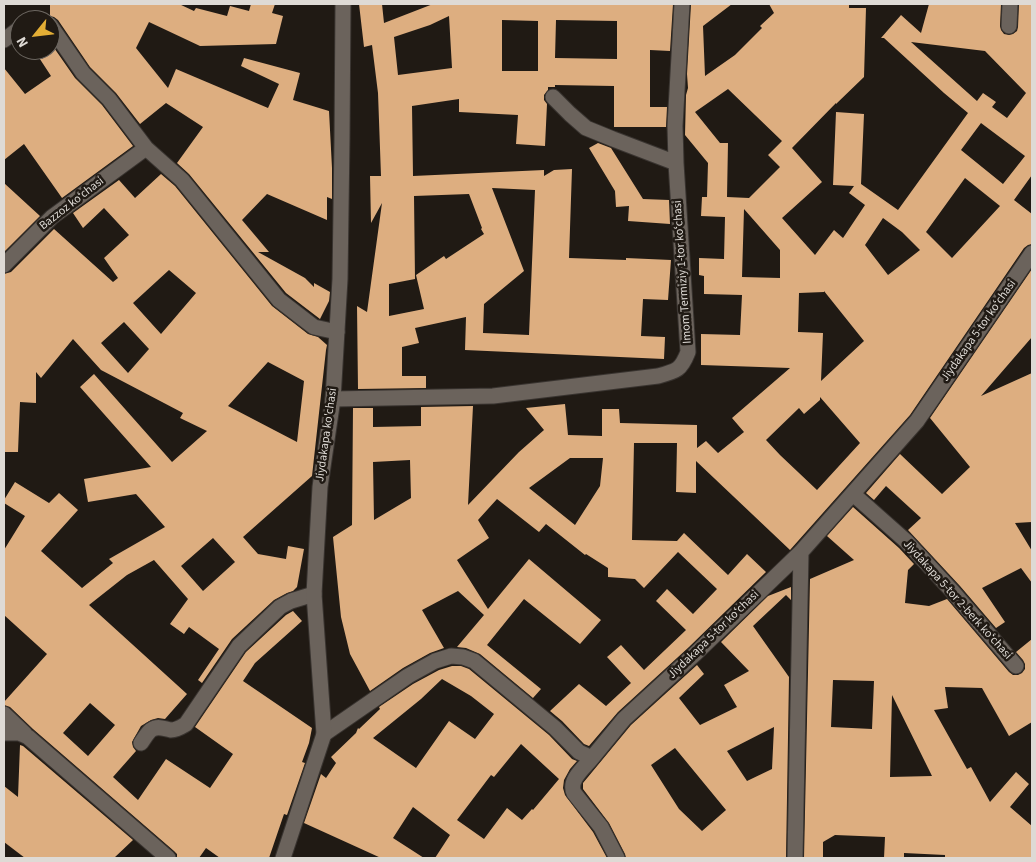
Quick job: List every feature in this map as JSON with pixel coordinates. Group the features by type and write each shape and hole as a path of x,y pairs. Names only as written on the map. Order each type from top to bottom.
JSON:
{"street":[{"name":"Jiydakapa ko'chasi","path":"282,858 324,734 314,594 320,487 333,399 340,279 342,4"},
{"name":"Imom Termiziy 1-tor koʻchasi","path":"333,399 493,396 658,376 672,373 679,369 684,363 688,352 675,126 682,4"},
{"path":"1009,26 1010,4"},
{"path":"60,40 83,73 109,99 146,148 182,180 279,300 314,327 337,332"},
{"path":"553,96 586,128 676,163"},
{"name":"Bazzoz koʻchasi","path":"4,265 52,217 146,148"},
{"name":"Jiydakapa 5-tor koʻchasi","path":"617,858 601,827 572,790 573,782 624,719 696,654 801,552 917,421 1032,253"},
{"name":"Jiydakapa 5-tor 2-berk koʻchasi","path":"853,494 906,542 953,592 1016,666"},
{"path":"795,858 801,552"},
{"path":"141,743 150,730 164,727 172,730 179,729 186,724 239,646 280,607 291,601 314,594"},
{"path":"324,734 408,676 435,661 451,656 463,657 474,661 555,728 579,752 592,758"},
{"path":"4,714 168,858"},
{"path":"4,733 19,733 28,737"}],"building":[{"path":"50,4 179,4 194,11 196,8 227,16 230,6 249,11 251,4 275,4 272,13 283,16 276,44 200,46 149,22 136,48 168,88 176,69 268,108 279,84 241,66 244,58 300,73 293,100 329,111 332,199 327,197 327,220 267,194 242,220 269,252 258,252 305,278 314,287 314,283 330,292 329,301 320,319 286,293 189,174 177,163 203,127 166,103 140,124 116,93 90,67 60,23 60,10 50,10"},
{"path":"359,4 382,4 384,23 433,4 673,4 670,51 650,50 650,107 667,107 666,127 614,127 614,86 555,85 555,87 548,87 544,95 544,100 547,104 545,146 516,144 518,115 459,112 459,99 412,106 413,176 544,170 544,176 554,170 572,169 569,258 671,260 668,300 643,299 641,336 665,337 664,359 465,350 466,317 415,328 419,343 402,347 402,376 426,376 426,388 358,389 357,306 367,312 382,203 371,223 370,176 381,176 378,93 372,45 364,47","holes":["449,16 452,68 398,75 394,37 430,25","502,20 538,21 538,71 502,71","556,20 617,21 617,59 555,58","492,188 535,190 529,335 483,333 484,304 524,271","469,194 484,234 446,259 444,256 416,275 424,309 389,316 389,284 415,279 414,196"]},
{"path":"691,4 732,4 703,26 705,76 735,55 762,28 760,26 774,13 769,4 849,4 849,8 866,8 864,77 792,148 822,182 782,218 815,255 834,230 843,238 865,205 849,193 854,186 833,185 836,112 864,114 861,184 898,210 968,113 884,38 881,38 901,15 921,33 929,4 1001,4 1001,30 1004,34 1009,35 1017,31 1019,4 1032,4 1032,175 1014,200 1032,214 1032,244 1024,248 910,415 790,550 696,461 696,493 676,492 677,443 634,443 632,540 677,541 684,533 728,575 747,554 766,572 689,647 618,712 589,746 584,744 550,711 579,684 606,706 631,683 607,657 621,645 644,670 686,630 656,601 667,589 693,614 717,589 678,552 644,588 635,579 608,577 608,568 585,555 546,524 539,532 497,499 478,520 489,538 457,560 488,609 529,559 601,620 580,644 524,599 487,645 541,689 533,698 480,654 466,648 457,647 484,615 458,591 422,610 444,648 430,653 403,668 370,691 350,654 341,617 333,537 352,525 353,408 373,408 373,427 421,426 421,407 473,406 468,505 519,452 544,430 526,408 565,404 568,435 602,436 602,409 619,409 620,423 697,425 697,448 706,441 718,453 744,432 732,418 790,368 701,365 701,334 740,335 742,295 704,294 704,276 699,275 699,258 724,259 725,217 701,216 702,197 707,197 708,163 685,135","holes":["911,42 985,51 1026,93 1007,118 992,107 996,102 983,93 977,101","728,89 782,141 768,155 780,167 749,198 727,197 728,143 720,143 695,112","981,123 1025,156 1003,184 961,150","965,178 1000,206 952,258 926,232","744,209 780,250 780,278 742,277","883,218 902,232 920,250 888,275 865,245","824,291 864,341 821,381 823,333 798,332 799,293","820,397 860,443 817,490 766,440 799,408 804,414 820,400","570,458 603,458 600,486 575,525 529,488","410,460 411,498 374,520 373,462"]},
{"path":"60,56 75,78 102,105 133,146 62,198 24,144 4,160 4,68 25,94 51,76 41,60 60,60"},
{"path":"598,143 611,148 643,199 669,200 670,224 628,221 629,206 616,207 615,191 589,148"},
{"path":"161,174 175,186 272,306 308,334 318,337 327,345 312,476 243,537 258,554 286,559 288,546 304,549 297,587 293,591 274,600 232,639 202,683 198,680 219,649 189,627 184,634 170,624 188,599 154,560 127,575 89,605 187,694 165,719 151,720 141,726 132,742 136,751 113,777 138,800 166,759 210,788 233,754 195,727 246,652 286,615 293,611 302,621 255,663 243,681 312,728 302,762 305,763 287,815 284,814 269,858 220,858 206,848 199,858 177,858 177,854 174,851 10,707 4,705 4,702 47,654 4,615 4,550 25,516 4,503 15,482 49,503 59,493 78,510 41,551 82,588 113,563 109,559 165,527 136,494 88,502 84,479 151,467 80,387 94,374 172,462 207,431 180,418 183,413 101,370 73,339 41,378 36,372 36,403 20,402 18,452 4,452 4,274 11,272 54,229 113,282 118,278 104,258 129,235 104,208 83,228 73,213 119,180 135,198","holes":["169,270 196,293 161,334 133,303","124,322 149,349 128,373 101,343","268,362 304,381 297,442 228,406","213,538 235,562 203,591 181,566","90,703 115,725 88,756 63,733"]},
{"path":"4,183 40,216 4,252"},
{"path":"1032,269 1032,337 981,396 1032,373 1032,522 1015,523 1032,551 1032,583 1021,568 982,588 1005,622 996,628 908,530 921,518 886,486 874,500 866,493 900,454 942,494 970,467 930,418"},
{"path":"853,507 914,564 908,570 905,603 929,606 947,599 1013,675 1022,673 1025,669 1023,660 1016,652 1032,639 1032,722 1009,736 982,688 945,687 948,708 934,710 967,769 971,767 990,802 1016,772 1029,784 1010,807 1032,826 1032,858 945,858 945,855 904,853 904,858 884,858 885,837 835,835 823,842 823,858 804,858 810,579 854,560 827,536","holes":["833,680 874,681 872,729 831,727","892,695 932,776 890,777"]},
{"path":"791,587 791,600 786,595 753,626 789,677 786,858 626,858 609,823 583,789 583,783 631,725 697,665 704,674 679,698 700,725 737,707 724,685 749,671 721,642 768,596","holes":["774,727 772,769 747,781 727,751","675,748 726,810 702,831 679,809 651,765"]},
{"path":"452,666 461,666 469,669 549,735 572,759 577,761 564,780 563,788 565,795 593,832 607,858 435,858 450,835 413,807 393,838 424,858 381,858 304,823 321,774 326,778 336,763 331,757 356,733 358,728 380,709 379,707 413,684 439,670","holes":["442,679 471,696 494,714 475,739 449,721 416,768 373,738 421,699","521,744 559,779 522,820 507,808 484,839 457,820 491,775 494,777"]},
{"path":"20,745 133,840 114,858 25,858 4,842 4,786 18,797"}]}
